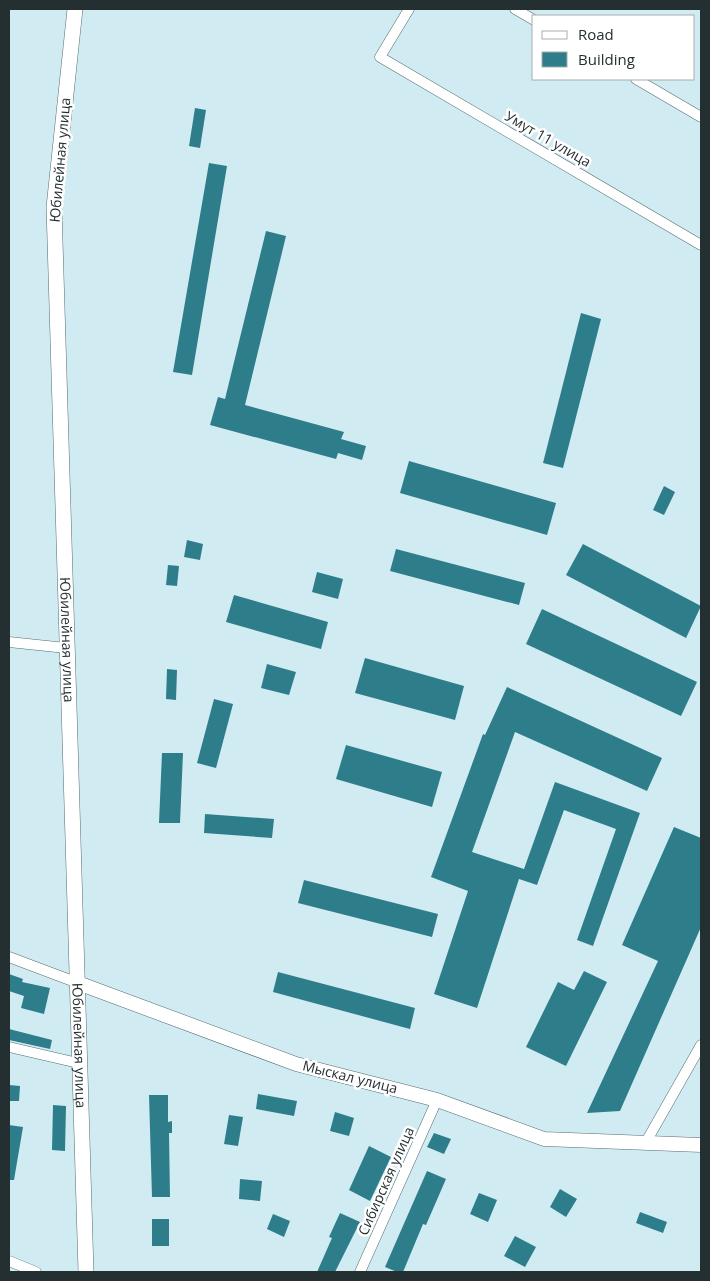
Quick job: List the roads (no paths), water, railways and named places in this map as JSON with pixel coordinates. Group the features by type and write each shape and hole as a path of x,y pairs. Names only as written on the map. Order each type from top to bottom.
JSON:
{"main road":[{"name":"Юбилейная улица","path":"76,9 54,207 66,648 78,983 78,1063 86,1272"}],"street":[{"name":"Умут 11 улица","path":"409,9 380,57 701,245"},
{"path":"515,9 532,19"},
{"path":"638,80 701,117"},
{"path":"9,642 66,648"},
{"name":"Мыскал улица","path":"9,957 296,1064 437,1100 544,1139 701,1145"},
{"path":"646,1142 701,1045"},
{"path":"9,1047 78,1063"},
{"name":"Сибирская улица","path":"360,1272 437,1100"},
{"path":"9,1261 36,1272"}]}
